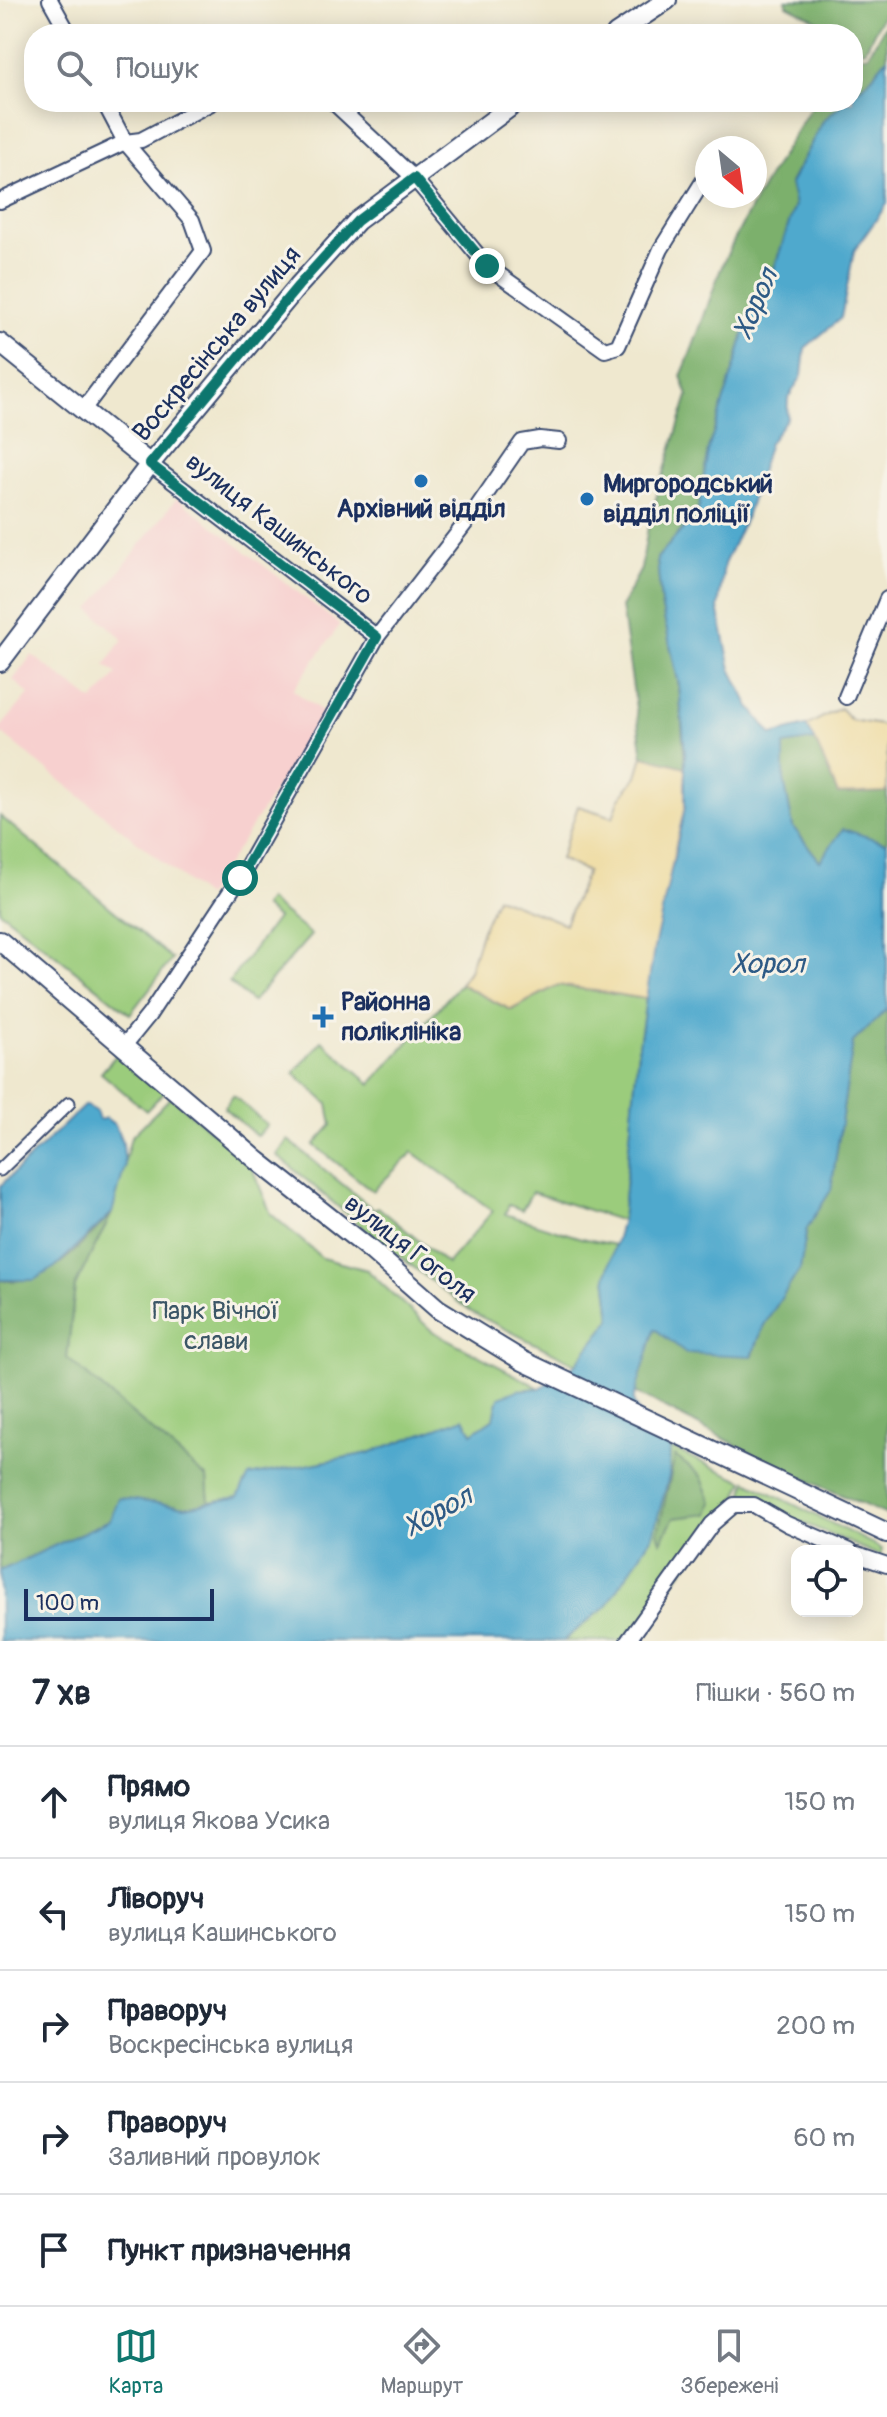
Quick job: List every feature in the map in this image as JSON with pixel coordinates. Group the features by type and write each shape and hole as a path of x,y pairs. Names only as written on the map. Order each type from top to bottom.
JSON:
{"street":[{"path":"50,0 63,24"},
{"path":"631,24 667,0"},
{"path":"82,411 203,251 192,220 125,142 109,112"},
{"path":"0,201 125,142 141,140 194,112"},
{"path":"344,112 414,178 487,266 605,350 618,346 661,249 695,194"},
{"name":"Воскресінська вулиця","path":"0,662 150,464 298,286 357,221 503,112"},
{"name":"вулиця Кашинського","path":"0,343 82,411 377,637"},
{"path":"123,1047 149,1015 246,868 377,637 471,516 522,442 540,439 559,441"},
{"path":"846,697 887,599"},
{"name":"вулиця Гоголя","path":"0,941 438,1309 523,1361 887,1533"},
{"path":"0,1170 69,1103"},
{"path":"628,1641 712,1524 734,1505 754,1505 787,1524 835,1545"},
{"path":"863,1557 887,1565"}],"shaded area":[{"path":"177,498 340,625 293,690 323,712 316,727 206,897 0,732 0,728 29,694 13,680 32,655 93,701 117,674 105,665 123,639 90,609"}],"green space":[{"path":"786,0 887,0 887,7 865,50 863,24 825,24 787,5"},
{"path":"887,22 887,58 863,85 863,55 868,55"},
{"path":"808,112 833,112 823,121 790,183 795,205 771,278 750,310 708,450 698,512 657,558 661,604 679,685 685,767 643,756 621,607 641,569 649,521 688,396 681,376 729,250 751,208 767,208 767,182"},
{"path":"815,740 838,794 884,792 887,789 887,843 881,841 820,861 793,827 784,780 784,744"},
{"path":"0,816 172,959 130,1014 0,911"},
{"path":"268,900 311,935 252,1002 229,982 277,918 263,907"},
{"path":"460,984 511,1010 558,985 646,999 622,1221 532,1192 522,1210 509,1205 505,1214 581,1238 615,1245 606,1276 611,1319 576,1364 471,1312 362,1227 277,1155 288,1140 374,1210 378,1207 447,1264 493,1211 413,1152 373,1191 314,1145 332,1125 328,1104 294,1073 322,1041 371,1084"},
{"path":"887,1009 887,1515 782,1469 635,1392 655,1328 753,1355 764,1325 800,1269 807,1228 831,1190 853,1042"},
{"path":"118,1053 165,1091 146,1111 101,1073"},
{"path":"233,1095 267,1125 257,1136 224,1108"},
{"name":"Парк Вічної слави","path":"171,1097 250,1163 271,1214 322,1258 367,1270 432,1331 540,1388 518,1390 495,1417 471,1434 464,1419 369,1453 250,1476 238,1497 209,1502 207,1478 0,1406 67,1358 75,1286 112,1213 131,1137"},
{"path":"112,1213 75,1286 67,1358 207,1478 209,1502 186,1507 119,1498 110,1520 0,1571 0,1280 18,1281 49,1270 76,1250"},
{"path":"670,1448 744,1481 734,1505 628,1641 563,1641 607,1606 669,1476"},
{"path":"675,1456 701,1476 712,1502 708,1514 674,1518 661,1542 658,1532"},
{"path":"747,1481 873,1544 882,1550 880,1556 863,1549 863,1545 854,1545 743,1497"}],"sand":[{"path":"840,708 851,720 887,726 885,792 838,794 806,726"},
{"path":"643,756 685,767 685,807 646,999 558,985 511,1010 460,984 469,971 497,897 565,924 587,872 560,859 578,806 613,817 619,800 637,776"}],"water":[{"name":"Хорол","path":"887,58 887,204 854,251 841,318 805,348 802,376 788,398 787,418 769,443 747,515 724,564 718,608 731,669 750,707 772,735 806,726 815,740 784,745 784,780 793,827 820,861 843,829 887,843 887,1009 853,1042 831,1190 807,1228 800,1269 764,1325 752,1356 686,1353 655,1329 633,1401 646,1427 670,1448 669,1476 653,1535 607,1606 563,1641 0,1641 0,1571 110,1520 119,1498 186,1507 238,1497 249,1476 369,1453 464,1418 472,1433 494,1418 499,1397 518,1390 540,1388 576,1364 611,1319 606,1276 622,1220 638,1051 654,948 685,807 685,753 679,685 661,604 657,558 698,512 708,450 750,310 771,278 795,205 790,184 823,121 833,112 863,112 863,85"},
{"path":"85,1105 96,1111 99,1120 106,1118 115,1125 123,1144 125,1166 112,1213 55,1267 34,1280 0,1280 0,1186"}],"place":[{"name":"Архівний відділ","path":"421,481"},
{"name":"Миргородський відділ поліції","path":"587,499"},
{"name":"Районна поліклініка","path":"323,1017"}],"route":[{"path":"240,878 377,637 150,464 298,286 357,221 414,178 487,266"}]}
